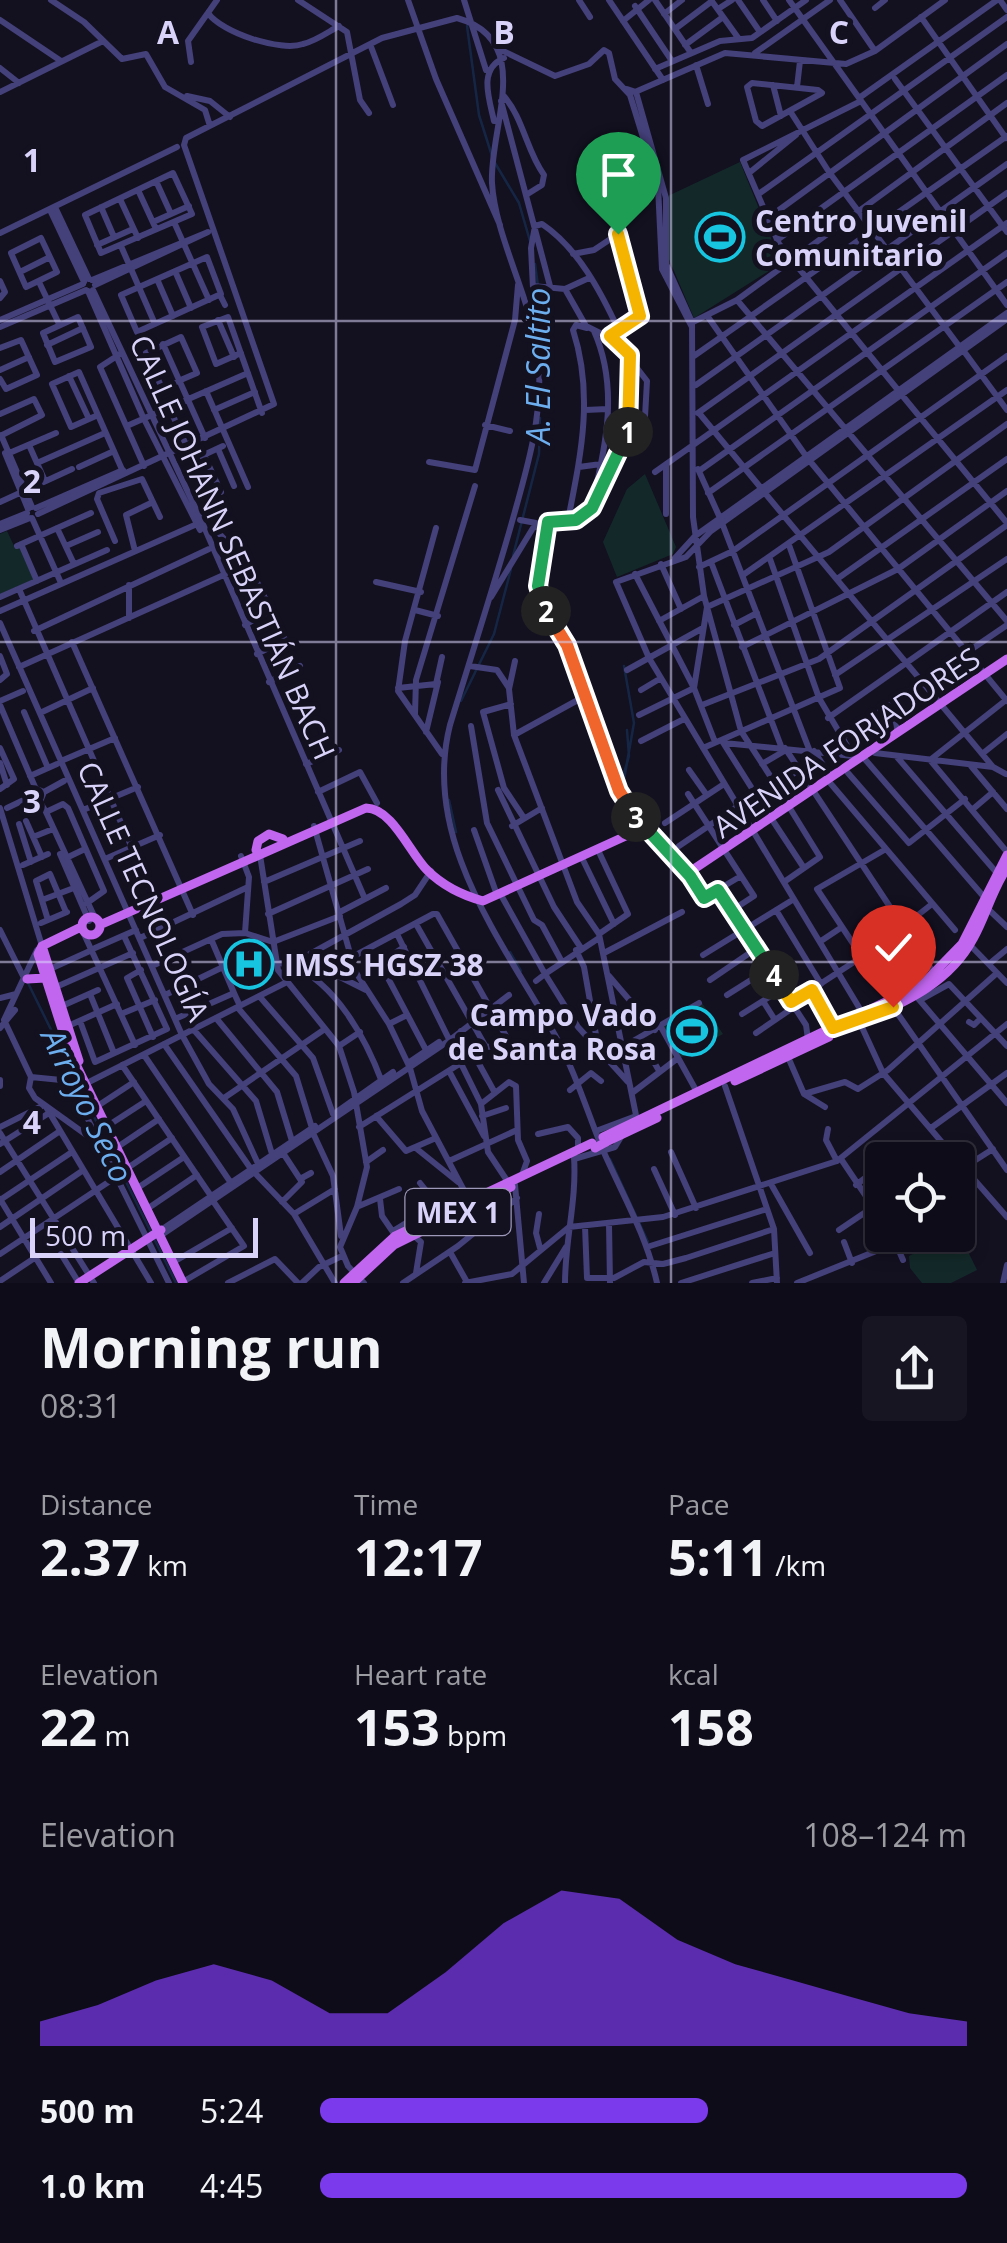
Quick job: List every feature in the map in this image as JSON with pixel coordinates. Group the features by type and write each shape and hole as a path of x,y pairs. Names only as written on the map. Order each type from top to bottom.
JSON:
{"main road":[{"name":"AVENIDA FORJADORES","path":"831,781 1007,662"},
{"name":"AVENIDA FORJADORES","path":"688,875 942,705"},
{"path":"257,851 363,804 377,803 433,873"},
{"path":"330,820 375,808 433,873 456,893 475,899 521,888 635,832 647,833 688,875"},
{"path":"185,1282 176,1260 155,1236 150,1208 77,1064 40,949 84,932 96,920 314,828"},
{"name":"MEX 1","path":"599,1142 621,1136 788,1056 892,1004 935,975 962,944 1007,854"},
{"name":"MEX 1","path":"892,1004 918,998 949,972 970,945 1007,868"},
{"path":"127,909 180,886"},
{"path":"26,979 48,974"},
{"path":"48,974 56,987 77,1064"},
{"name":"MEX 1","path":"358,1279 394,1234 575,1155 636,1118 861,1018"},
{"path":"87,1084 129,1167 155,1236 185,1282"},
{"name":"MEX 1","path":"344,1283 358,1279 388,1249 412,1234 514,1181"},
{"path":"79,1283 91,1280 155,1236"}],"street":[{"path":"51,0 84,22 122,59 144,52 161,83 210,116 210,126"},
{"path":"191,62 188,40 217,0"},
{"path":"408,0 415,27 511,250"},
{"path":"462,19 463,0"},
{"path":"463,0 487,76 496,127"},
{"path":"579,0 590,17"},
{"path":"609,0 662,80"},
{"path":"622,20 649,0 664,14 691,53"},
{"path":"664,14 682,0"},
{"path":"675,29 712,0 739,39"},
{"path":"686,45 735,0 760,32"},
{"path":"763,0 778,21"},
{"path":"789,0 1007,305"},
{"path":"656,69 720,41 760,32 806,0"},
{"path":"754,54 830,0"},
{"path":"840,0 875,52"},
{"path":"875,8 885,0"},
{"path":"631,92 726,53 835,66 875,52 945,0"},
{"path":"702,706 782,675 828,652 1007,524 776,240 744,159 860,100 998,0 1007,14 760,193"},
{"path":"302,2 348,35 360,100 369,113"},
{"path":"636,8 672,61"},
{"path":"980,12 989,27"},
{"path":"208,13 220,27 280,46 300,46 340,26"},
{"path":"694,356 1006,137 921,17"},
{"path":"115,541 96,497 134,469 262,413 274,401 184,145 186,138 352,52 415,27 462,19 496,48 546,74 560,76 592,62 605,50 615,80 631,92 653,159 666,264 691,325 696,414 695,540 706,607 741,731 820,857 784,882"},
{"path":"0,20 61,62"},
{"path":"0,92 103,41"},
{"path":"370,44 392,105"},
{"path":"768,218 1007,44"},
{"path":"496,48 506,81 496,127 492,186 535,339"},
{"path":"487,76 500,60 510,56"},
{"path":"797,87 800,61"},
{"path":"696,65 708,104"},
{"path":"0,68 18,82"},
{"path":"776,240 1007,74"},
{"path":"656,472 1006,227 895,79"},
{"path":"752,83 773,85 819,90 821,94 758,124 747,88 752,83"},
{"path":"773,85 781,116"},
{"path":"185,96 210,100 230,117"},
{"path":"502,98 550,286"},
{"path":"502,98 519,115 531,153 544,176 542,186 526,195"},
{"path":"691,325 737,300 1007,103"},
{"path":"790,111 800,132 1007,410"},
{"path":"749,172 800,132"},
{"path":"0,233 177,146"},
{"path":"694,386 1007,164"},
{"path":"174,173 192,214 172,218 102,254 85,216 138,190 174,173"},
{"path":"599,179 640,316 610,336"},
{"path":"156,181 209,300"},
{"path":"138,190 155,226"},
{"path":"696,414 1007,193"},
{"path":"120,199 138,238"},
{"path":"102,208 114,238"},
{"name":"CALLE JOHANN SEBASTIÁN BACH","path":"53,209 330,820"},
{"path":"535,226 544,224 573,254 618,331"},
{"path":"535,226 533,286 539,366 536,436 443,755 455,843 475,899 556,1038 574,1087 638,1221 658,1283"},
{"path":"97,245 134,229"},
{"path":"573,254 594,250 618,234"},
{"path":"38,239 50,257 57,272 41,285 26,288 10,253 38,239"},
{"path":"0,323 183,243"},
{"path":"120,246 155,324"},
{"path":"699,470 1007,253"},
{"path":"19,272 50,257"},
{"path":"220,295 136,332 122,301 122,295 209,258 224,305"},
{"path":"175,271 191,308"},
{"path":"201,282 214,274"},
{"path":"533,286 564,289 589,278"},
{"path":"156,279 173,316"},
{"path":"0,280 5,292 0,298"},
{"path":"429,462 474,472 515,320 518,280"},
{"path":"708,493 1007,282"},
{"path":"41,285 58,321"},
{"path":"564,289 591,329 606,362 608,410 590,510"},
{"path":"737,300 1007,623 841,738"},
{"path":"228,316 238,355 216,364 201,328 228,316"},
{"path":"708,316 827,483 1007,700 930,760"},
{"path":"943,1142 883,1073 840,972 684,719 649,658 616,585 675,559 763,490 1007,316"},
{"path":"78,317 90,348 55,362 42,333 58,321 78,317"},
{"path":"218,320 248,373 262,413"},
{"path":"520,520 568,520 590,510 618,448 644,417 648,384 630,355 610,336 576,325 573,330 583,359 586,410 580,467 568,520"},
{"path":"47,345 83,328"},
{"path":"182,338 197,372 179,382 161,388 146,356 148,351 182,338"},
{"path":"0,348 20,340 36,376 6,390 0,380"},
{"path":"163,344 187,399 234,486"},
{"path":"119,355 100,366 144,466"},
{"path":"630,355 630,438"},
{"path":"698,567 733,551 1007,356"},
{"path":"0,370 29,357"},
{"path":"98,415 71,427 52,384 79,372 114,451 119,479"},
{"path":"129,425 248,373"},
{"path":"70,376 89,419"},
{"path":"742,575 1007,390"},
{"path":"206,391 248,486"},
{"path":"214,410 255,392"},
{"path":"0,414 36,400 42,415 0,436 61,584"},
{"path":"169,406 187,447"},
{"path":"586,410 608,410"},
{"path":"696,414 982,754 1006,774 973,809"},
{"path":"706,607 818,557 1007,424"},
{"path":"484,426 510,432"},
{"path":"37,463 106,432"},
{"path":"8,454 56,433"},
{"path":"29,445 45,481"},
{"path":"195,459 217,449"},
{"path":"1,500 114,451"},
{"path":"204,455 221,492"},
{"name":"CALLE JOHANN SEBASTIÁN BACH","path":"165,457 330,820"},
{"path":"694,459 811,749 831,781 955,930"},
{"path":"837,579 1007,459"},
{"path":"580,467 601,464"},
{"path":"666,464 666,514"},
{"path":"0,527 119,479"},
{"path":"32,512 119,479 142,479 160,517"},
{"path":"415,717 416,686 438,616 454,543 475,486"},
{"path":"742,648 898,569 1007,490"},
{"path":"136,551 126,515 153,502"},
{"path":"37,581 19,545 91,514"},
{"path":"548,522 538,593 587,695 620,794 647,833"},
{"path":"490,598 538,523"},
{"path":"0,611 198,524"},
{"path":"214,527 248,564 272,611 244,626"},
{"path":"58,528 74,564"},
{"path":"436,528 398,688 443,755"},
{"path":"66,546 98,532"},
{"path":"702,748 840,688 789,545"},
{"path":"34,631 209,549"},
{"path":"0,597 107,550"},
{"path":"770,559 828,718 841,738 864,756 984,896"},
{"path":"835,675 1007,559"},
{"path":"710,562 769,719 784,748 935,975"},
{"path":"19,667 248,564"},
{"path":"660,564 682,609"},
{"path":"635,574 720,742 804,868"},
{"path":"376,582 421,592"},
{"path":"128,585 129,618"},
{"path":"20,588 34,631 152,896"},
{"path":"828,718 1007,592"},
{"path":"659,621 704,596"},
{"path":"694,688 706,607"},
{"path":"415,610 438,616"},
{"path":"734,626 758,613"},
{"name":"CALLE TECNOLOGÍA","path":"0,622 40,713 56,764 83,810 182,1035 212,1088 235,1112 255,1169"},
{"path":"627,670 704,627"},
{"path":"257,654 285,639"},
{"path":"72,642 193,915"},
{"path":"0,656 8,674 0,680"},
{"path":"398,688 436,684 442,656"},
{"path":"514,661 510,689 514,735 578,904 601,934 636,1118"},
{"path":"269,682 300,666"},
{"path":"470,666 512,671"},
{"path":"497,670 510,689"},
{"path":"426,732 440,676"},
{"path":"641,690 661,678"},
{"path":"40,713 93,688"},
{"path":"639,715 694,688"},
{"path":"23,690 0,703 2,719 15,763 46,812 51,829"},
{"path":"514,735 587,695"},
{"path":"511,704 483,712 504,788 524,818"},
{"path":"884,709 900,732"},
{"path":"2,719 26,711 56,764"},
{"path":"641,741 684,719"},
{"path":"472,726 487,822 534,921 542,925 562,962"},
{"path":"982,754 1007,734"},
{"path":"30,776 115,738"},
{"path":"720,742 994,767"},
{"path":"0,748 30,776 35,796 96,920"},
{"path":"762,764 784,748"},
{"path":"306,764 339,750"},
{"path":"896,757 996,872"},
{"path":"930,760 1007,854"},
{"path":"4,787 14,779 15,763"},
{"path":"970,764 1007,809"},
{"path":"480,769 499,767"},
{"path":"688,770 706,794"},
{"path":"776,785 799,770"},
{"path":"318,792 360,772 377,803"},
{"path":"848,773 909,843 964,800"},
{"path":"3,1024 40,949 3,808 64,781"},
{"path":"665,823 724,784"},
{"path":"83,810 138,786"},
{"path":"498,790 512,826 578,949 598,1048"},
{"path":"688,794 754,897 731,911"},
{"path":"46,812 66,805 104,892 87,903"},
{"path":"678,846 738,806"},
{"path":"512,826 542,808"},
{"path":"330,820 365,899"},
{"path":"23,822 37,836 45,856 27,864 23,822"},
{"path":"314,828 350,959 389,1024 436,1138 468,1200"},
{"path":"37,836 51,829"},
{"path":"474,830 500,896 544,974 572,1019 629,1082"},
{"path":"105,859 160,835"},
{"path":"264,882 360,841"},
{"path":"65,858 85,848"},
{"path":"886,849 817,889 1007,1170"},
{"path":"536,981 628,914 598,850"},
{"path":"257,851 271,942"},
{"path":"257,851 274,962 284,983 337,1050 366,1164"},
{"path":"242,858 248,887 245,933"},
{"path":"582,858 614,924"},
{"path":"268,914 368,869"},
{"path":"290,964 414,896 433,873"},
{"path":"50,874 62,891 67,912 44,921 36,881 50,874"},
{"path":"688,875 704,898 741,876"},
{"path":"42,900 77,885"},
{"path":"77,885 96,920"},
{"path":"48,974 94,949 193,915 248,887"},
{"path":"152,966 211,939 245,933 271,942 340,914 386,888"},
{"path":"718,890 806,1026 808,1040"},
{"path":"703,954 794,899"},
{"path":"756,1033 932,904"},
{"path":"987,908 1007,927"},
{"path":"776,910 821,984"},
{"path":"604,952 682,912"},
{"path":"308,972 327,971 350,959 397,934 416,924 435,914 440,916 506,1037 488,1049 416,924"},
{"path":"820,941 842,927"},
{"path":"0,930 26,979"},
{"path":"84,932 136,1044"},
{"path":"397,934 453,1036 494,1093"},
{"path":"80,1020 92,1060 114,1054 167,1027 124,936"},
{"path":"211,939 239,1007 297,1078 312,1131 331,1170 342,1256 358,1279"},
{"path":"970,945 1007,983"},
{"path":"404,947 380,961 426,1050"},
{"path":"710,980 756,948"},
{"path":"989,964 1007,950"},
{"path":"56,987 133,953"},
{"path":"274,962 308,972 360,1032 381,1081"},
{"path":"102,967 123,1014"},
{"path":"164,994 223,967"},
{"path":"727,995 770,968"},
{"path":"141,970 127,978 153,1036"},
{"path":"327,971 367,991"},
{"path":"346,979 355,971"},
{"path":"804,1094 845,1082 854,1090 883,1073 997,972"},
{"path":"608,975 658,1028 697,1092"},
{"path":"3,1024 26,979"},
{"path":"87,1084 284,983"},
{"path":"284,983 339,1046 353,1102 366,1164 358,1207 342,1236"},
{"path":"1007,1046 947,984 918,998 1007,1102"},
{"path":"742,1014 782,989"},
{"path":"0,998 8,999 20,990"},
{"path":"812,990 833,1028"},
{"path":"62,1006 94,992 114,1054"},
{"path":"175,1019 234,993"},
{"path":"212,1198 510,995"},
{"path":"260,997 316,1062 333,1114"},
{"path":"123,1014 154,1000"},
{"path":"762,1001 775,1020"},
{"path":"622,1048 700,1002"},
{"path":"68,1026 116,1004"},
{"path":"0,1011 30,1079 30,1092 46,1108 100,1145"},
{"path":"389,1024 407,1015"},
{"path":"216,1018 277,1092 292,1141"},
{"path":"969,1022 974,1025 981,1018"},
{"path":"450,1252 466,1283 506,1276 570,1226 675,1214 839,1160 1007,1024"},
{"path":"193,1030 257,1104 272,1154"},
{"path":"224,1098 322,1031"},
{"path":"339,1046 360,1032"},
{"path":"409,1066 426,1050 453,1036"},
{"path":"453,1036 481,1104 485,1140"},
{"path":"641,1039 658,1069"},
{"path":"164,1044 272,1194 294,1214 321,1266 335,1283"},
{"path":"144,1055 231,1183"},
{"path":"788,1056 804,1094 826,1107"},
{"path":"631,1094 658,1069 678,1058"},
{"path":"358,1127 461,1063"},
{"path":"122,1065 244,1244 185,1282"},
{"path":"449,1072 476,1128 514,1181 524,1283"},
{"path":"574,1087 593,1072 602,1080"},
{"path":"931,1128 964,1108 1007,1073"},
{"path":"30,1079 53,1080 70,1088 116,1177 155,1236 170,1283"},
{"path":"99,1105 134,1082"},
{"path":"481,1104 510,1082 516,1086 516,1130 527,1160 514,1181"},
{"path":"725,1086 774,1229 777,1280 752,1283"},
{"path":"109,1125 146,1101"},
{"path":"155,1236 353,1102"},
{"path":"46,1108 150,1281 139,1283"},
{"path":"1,1136 46,1108"},
{"path":"1,1136 46,1108"},
{"path":"482,1116 506,1108"},
{"path":"376,1116 403,1150 417,1149 436,1138"},
{"path":"118,1147 159,1120"},
{"path":"538,1134 568,1127 578,1140 565,1283"},
{"path":"828,1129 826,1140 865,1197"},
{"path":"449,1161 485,1140 516,1130"},
{"path":"0,1172 60,1132"},
{"path":"1,1136 91,1280"},
{"path":"129,1167 172,1138"},
{"path":"975,1160 993,1148"},
{"path":"417,1149 460,1183"},
{"path":"366,1164 383,1150"},
{"path":"38,1283 49,1280 0,1199 72,1152"},
{"path":"282,1202 301,1186 283,1152"},
{"path":"671,1152 696,1208"},
{"path":"138,1188 184,1157"},
{"path":"654,1169 675,1214"},
{"path":"0,1226 82,1171"},
{"path":"300,1178 311,1173"},
{"path":"150,1208 197,1176"},
{"path":"0,1254 116,1177"},
{"path":"856,1185 865,1178"},
{"path":"975,1181 1007,1217"},
{"path":"380,1199 382,1216 394,1234 432,1198 420,1183"},
{"path":"771,1184 810,1253"},
{"path":"272,1194 280,1187"},
{"path":"294,1214 334,1189"},
{"path":"358,1207 400,1189"},
{"path":"403,1283 450,1252 517,1198"},
{"path":"647,1247 766,1209"},
{"path":"539,1214 536,1228 540,1248"},
{"path":"838,1230 865,1214"},
{"path":"609,1224 610,1281"},
{"path":"585,1226 585,1276 610,1281 652,1262 686,1258 774,1229"},
{"path":"176,1260 232,1228"},
{"path":"412,1234 421,1242 416,1274"},
{"path":"844,1242 852,1263"},
{"path":"544,1283 566,1246"},
{"path":"797,1283 872,1252"},
{"path":"899,1252 903,1260"},
{"path":"681,1283 776,1253"},
{"path":"61,1254 79,1283"},
{"path":"228,1283 275,1259 300,1283 342,1256"},
{"path":"0,1281 36,1257"},
{"path":"417,1261 426,1266"},
{"path":"1003,1283 1007,1265"}],"green space":[{"name":"Centro Juvenil Comunitario","path":"740,162 773,243 788,259 694,318 669,259 668,196"},
{"path":"645,474 676,547 673,554 617,577 603,542 627,489"},
{"path":"7,531 15,548 20,547 35,579 0,594 0,534"},
{"name":"Campo Vado de Santa Rosa","path":"702,1003 723,1034 680,1058 663,1027"},
{"path":"917,1252 968,1252 977,1270 951,1283 922,1283 910,1268 909,1256"}],"waterway":[{"name":"A. El Saltito","path":"467,26 479,115 492,156"},
{"name":"A. El Saltito","path":"495,163 519,203 530,241"},
{"name":"A. El Saltito","path":"535,264 543,323 542,365"},
{"name":"A. El Saltito","path":"513,556 539,454 540,418"},
{"name":"A. El Saltito","path":"461,701 494,634 511,569"},
{"path":"622,791 634,723 624,666"},
{"path":"620,787 629,756 627,730"},
{"name":"A. El Saltito","path":"449,800 456,832"},
{"name":"A. El Saltito","path":"510,952 521,971"},
{"name":"Arroyo Seco","path":"27,981 176,1283"},
{"name":"A. El Saltito","path":"610,1159 648,1242"}],"place":[{"name":"Centro Juvenil Comunitario","path":"720,237"},
{"name":"IMSS HGSZ 38","path":"249,964"},
{"name":"Campo Vado de Santa Rosa","path":"692,1031"}],"route":[{"path":"618,234 632,272 640,316 610,336 630,355 630,438 617,450 592,508 576,520 548,522 538,586 540,600 567,645 623,800 647,833 690,876 704,898 718,890 791,1002 812,990 833,1028 862,1014 865,1020 893,1007"}]}
